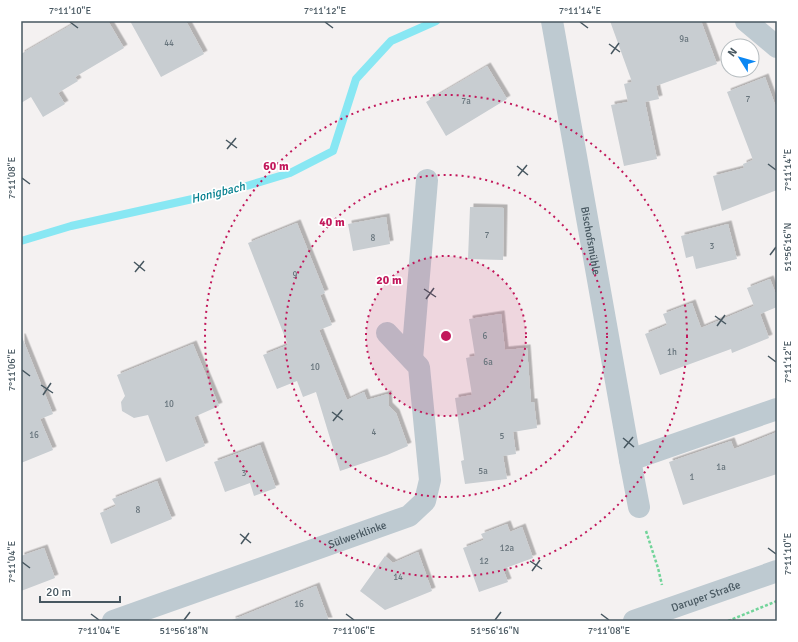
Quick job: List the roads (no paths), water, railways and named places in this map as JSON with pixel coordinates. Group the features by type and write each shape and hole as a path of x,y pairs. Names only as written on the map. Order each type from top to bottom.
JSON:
{"street":[{"name":"Bischofsmühle","path":"552,21 639,507"},
{"path":"746,21 777,47"},
{"path":"412,359 427,180"},
{"name":"Sülwerklinke","path":"113,621 409,516 425,501 430,480 419,367 387,333"},
{"path":"630,460 777,410"},
{"name":"Daruper Straße","path":"634,621 777,571"}],"waterway":[{"name":"Honigbach","path":"21,241 71,226 233,190 290,173 333,151 356,79 391,41 436,21"}]}
